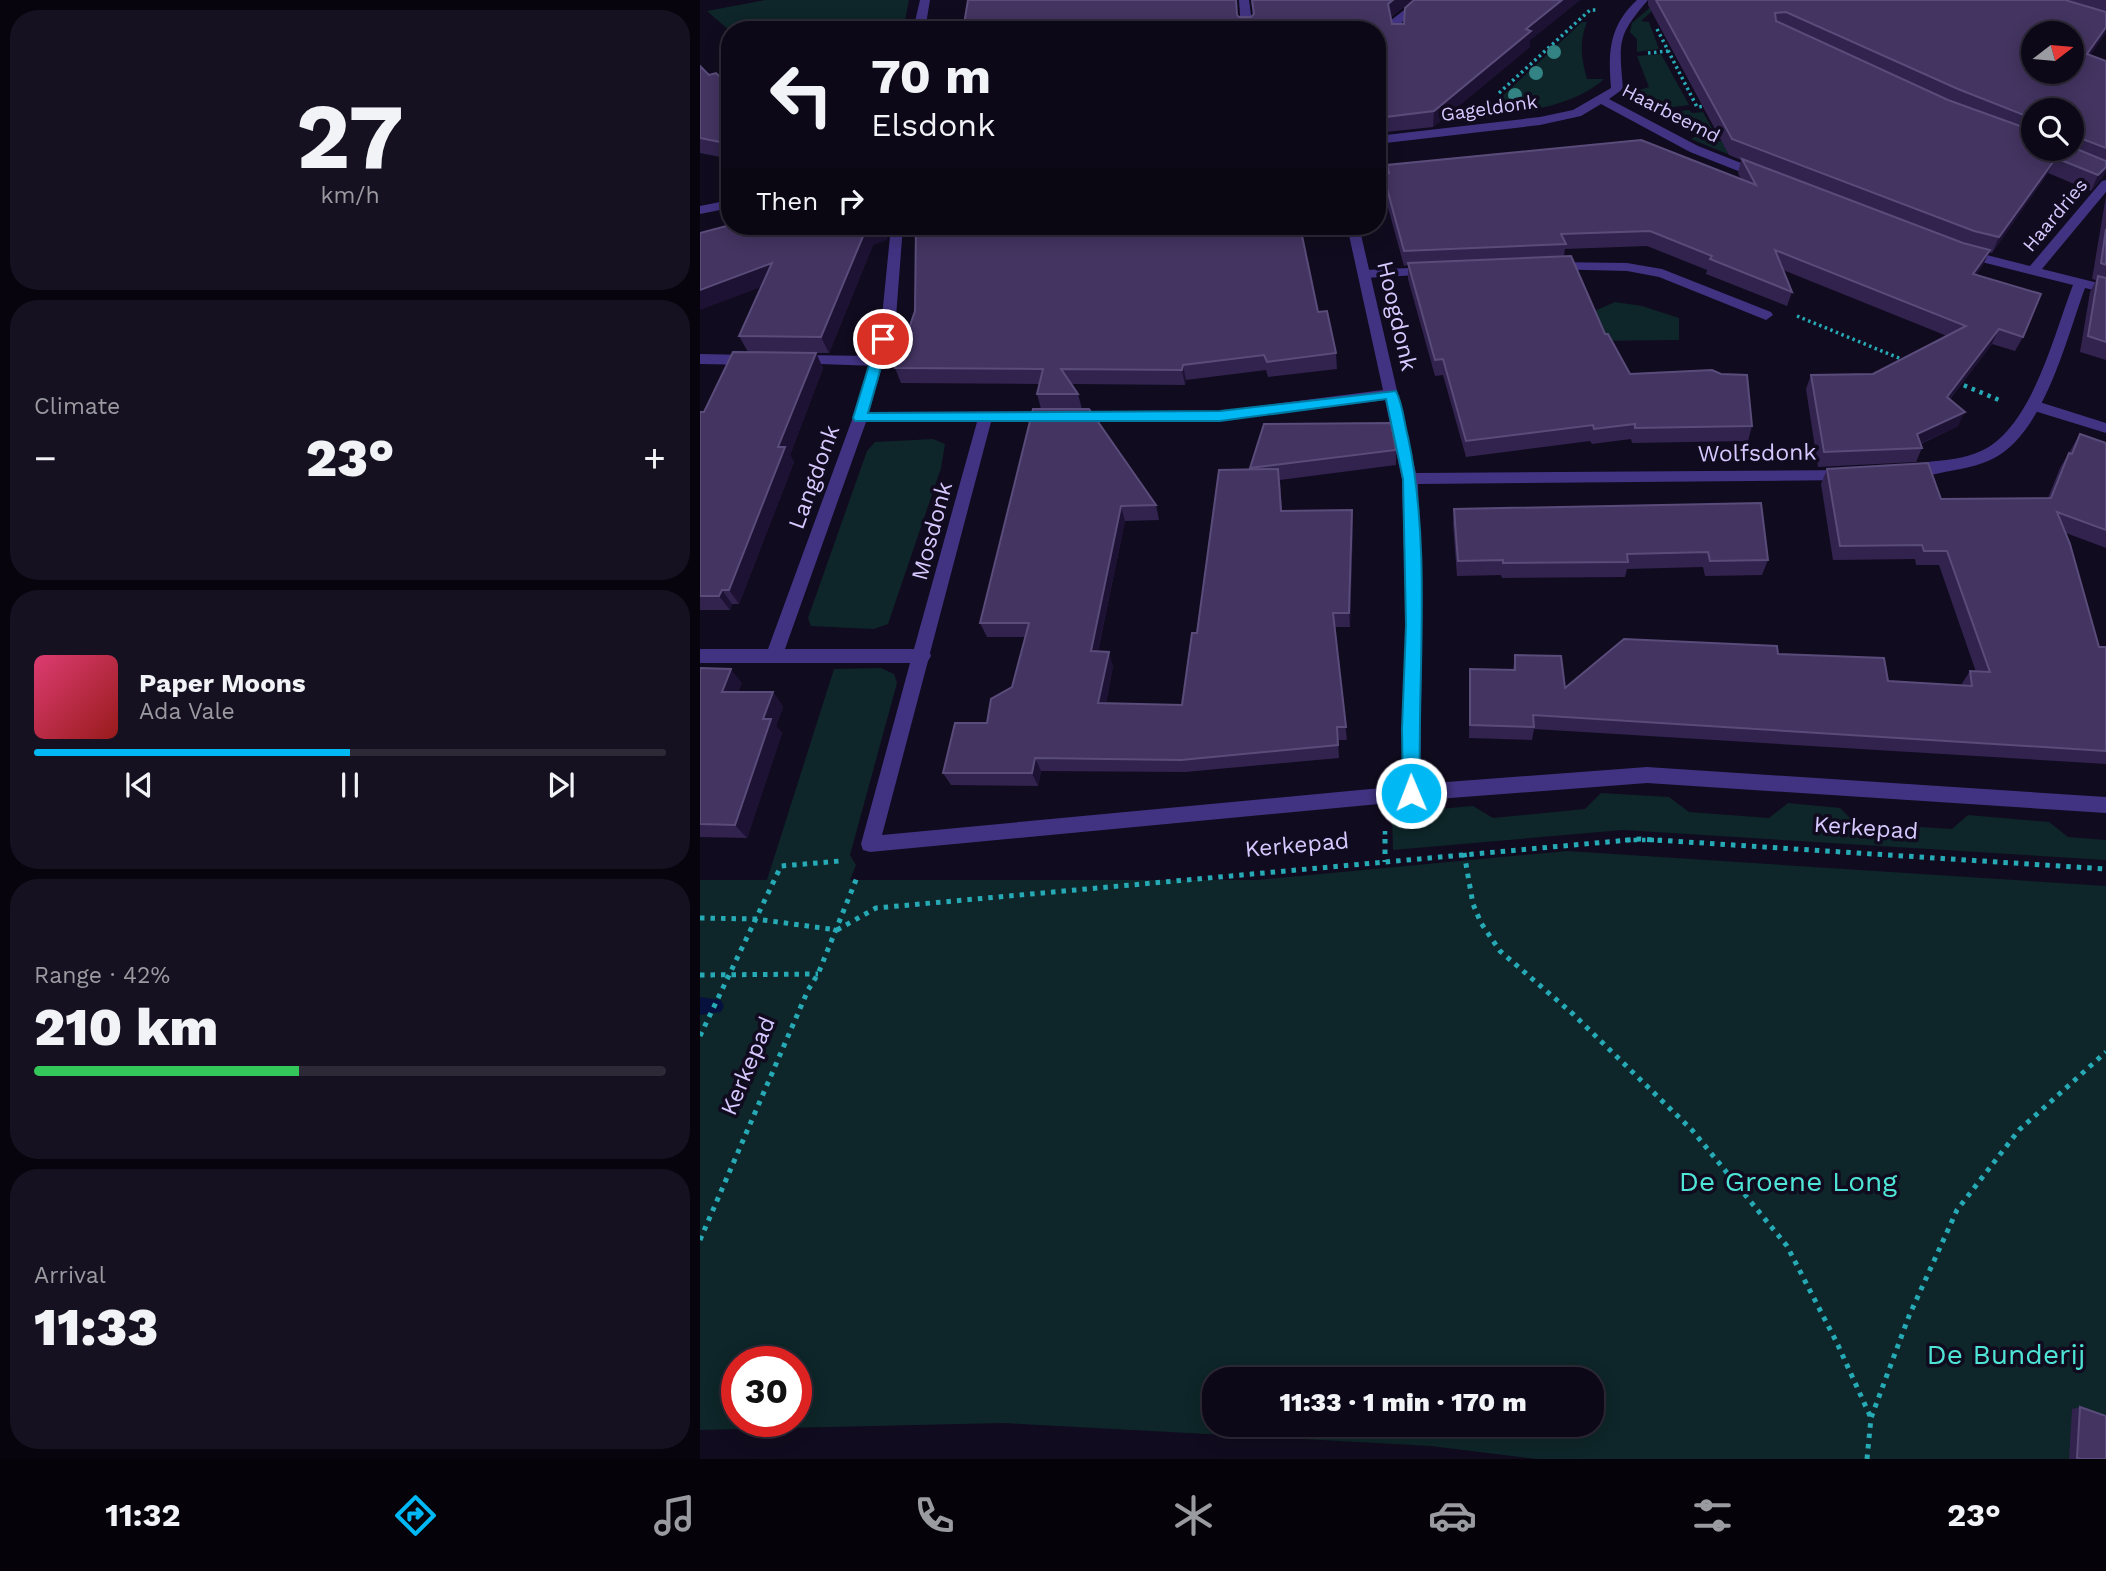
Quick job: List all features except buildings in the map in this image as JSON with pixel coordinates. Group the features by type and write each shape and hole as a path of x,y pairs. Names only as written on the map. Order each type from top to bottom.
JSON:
{"street":[{"path":"921,21 925,0"},
{"path":"1244,0 1246,21"},
{"path":"1398,35 1396,21 1424,0"},
{"name":"Haarbeemd","path":"1643,0 1630,10 1614,37 1617,89 1603,100 1694,149 1775,180"},
{"name":"Gageldonk","path":"1386,139 1540,121 1577,113 1603,100"},
{"name":"Haardries","path":"2034,270 2106,184"},
{"path":"700,209 721,206"},
{"name":"Langdonk","path":"775,657 860,418 877,361 889,317 896,235"},
{"name":"Hoogdonk","path":"1355,235 1410,479 1414,625 1410,729 1411,793"},
{"path":"1949,247 2106,289"},
{"path":"1541,266 1627,267 1662,273 1766,315"},
{"path":"1365,274 1446,270"},
{"path":"1891,472 1930,470 1976,458 1996,450 2011,438 2031,409 2080,283"},
{"path":"700,359 877,361"},
{"path":"860,418 1220,416 1392,394"},
{"path":"2031,409 2106,428"},
{"name":"Mosdonk","path":"923,656 985,418"},
{"name":"Wolfsdonk","path":"1410,479 1864,473"},
{"path":"700,656 923,656 867,851"},
{"name":"Kerkepad","path":"867,851 1411,793 1647,775 2106,805"}],"path":[{"path":"1544,52 1590,10 1630,10"},
{"name":"Haarbeemd","path":"1657,29 1697,107 1708,106"},
{"path":"1766,315 1781,309 1917,366"},
{"path":"1955,382 2031,409"},
{"name":"Kerkepad","path":"700,1240 808,990 837,930 876,908 1640,839 2106,869"},
{"path":"700,1036 781,866 867,851"},
{"path":"700,918 756,919 837,930 867,851"},
{"path":"1464,853 1473,904 1481,923 1500,951 1573,1014 1692,1130 1787,1247 1837,1343 1871,1418"},
{"path":"700,975 818,974"},
{"path":"1867,1459 1871,1418 1909,1316 1958,1210 2019,1130 2106,1052"}],"green space":[{"path":"765,0 909,0 905,21 721,21 721,23 707,11"},
{"path":"1659,0 1664,0 1641,21 1649,22 1659,49 1637,52 1637,39 1630,32 1632,23"},
{"path":"1582,22 1587,22 1582,50 1587,79 1604,79 1591,89 1561,103 1478,119"},
{"path":"1661,54 1689,105 1666,108 1649,104 1639,90 1649,87 1637,56"},
{"path":"1689,110 1692,113 1703,112 1719,141 1727,141 1735,157 1691,139 1698,135 1671,112"},
{"path":"1615,302 1642,306 1679,318 1679,340 1589,341 1581,317"},
{"path":"933,439 945,444 941,468 888,624 874,629 811,626 808,618 867,451 875,442"},
{"name":"De Groene Long","path":"881,668 894,674 897,683 850,855 856,865 850,880 1257,880 1567,851 2106,886 2106,1459 1537,1459 1431,1446 1264,1437 1604,1437 1604,1367 1202,1367 1202,1434 1003,1423 812,1427 812,1346 721,1346 721,1430 700,1430 700,880 767,880 834,669"},
{"path":"1601,793 1669,797 1689,812 1769,818 1788,803 1840,808 1855,823 1952,829 1968,815 2049,822 2068,837 2106,840 2106,860 1623,830 1393,850 1392,813 1473,806 1493,818 1585,809"}],"waterway":[{"path":"700,1006 715,1006"}],"route":[{"path":"883,339 860,418 1220,416 1392,394 1410,479 1414,625 1410,729 1411,793"}],"park label":[{"name":"De Bunderij","path":"2006,1354"}]}
